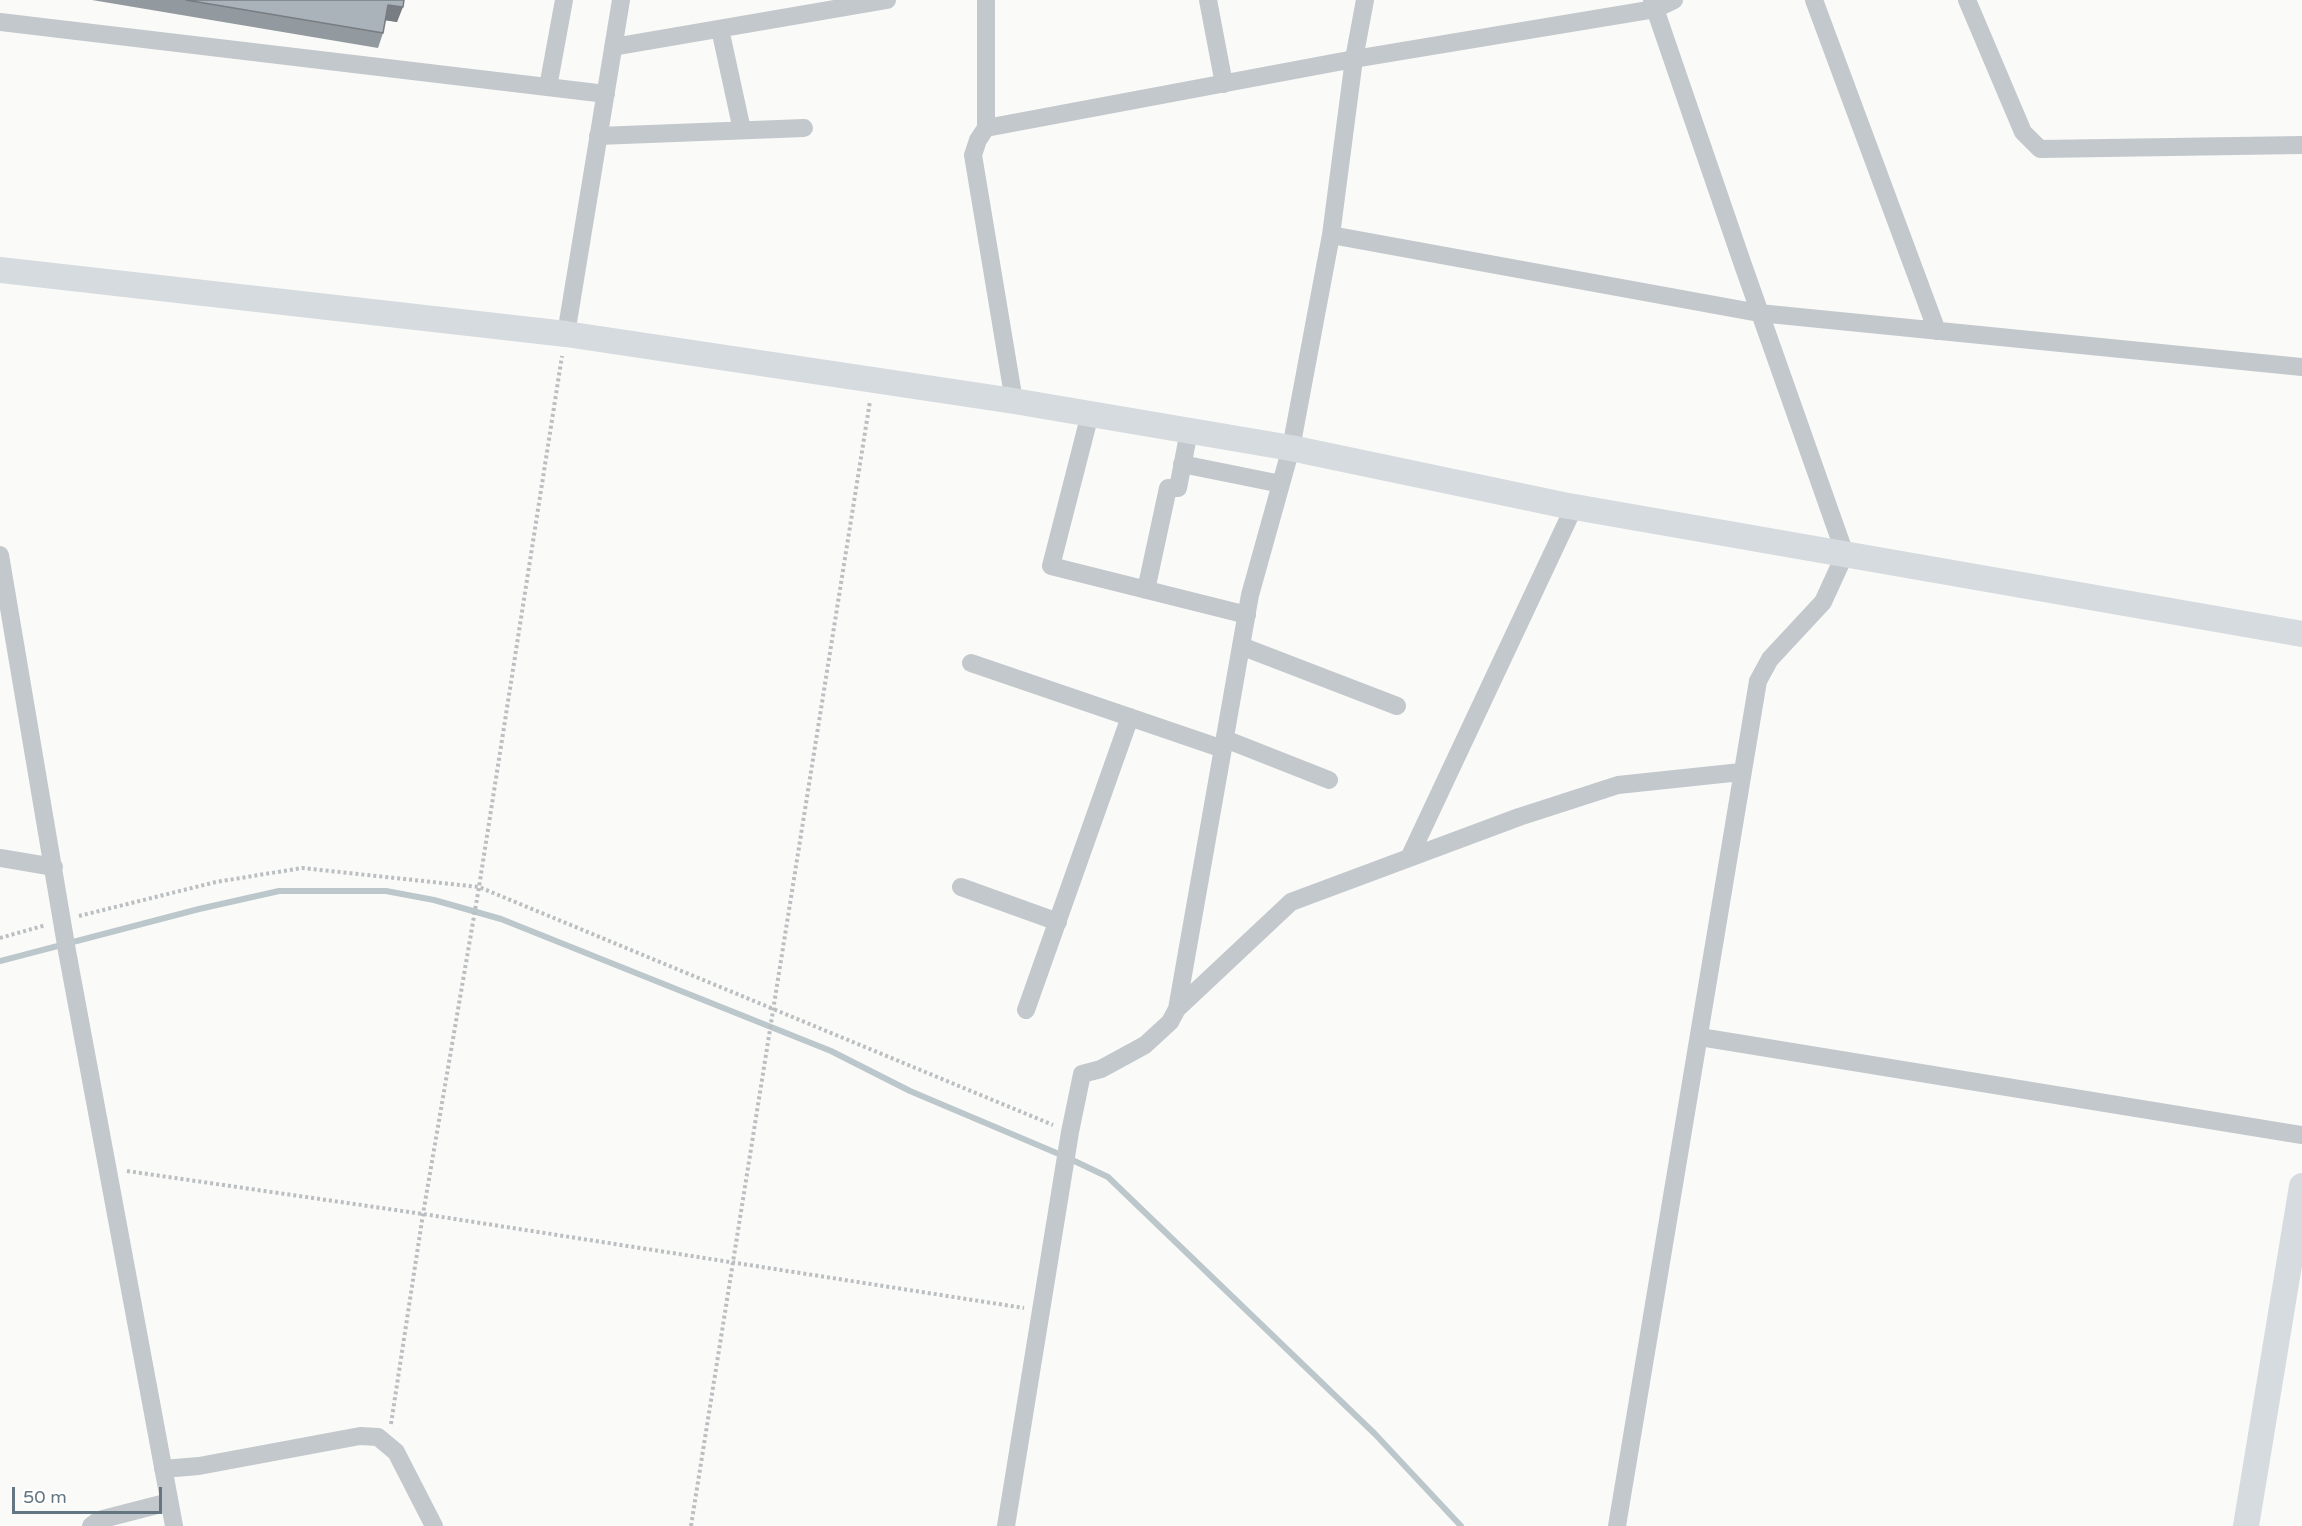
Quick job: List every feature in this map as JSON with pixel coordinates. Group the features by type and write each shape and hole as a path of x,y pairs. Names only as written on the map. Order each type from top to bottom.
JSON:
{"street":[{"path":"548,87 564,0"},
{"path":"566,334 621,0"},
{"path":"613,47 887,0"},
{"path":"986,0 986,128 978,140 974,155 1014,401"},
{"path":"1208,0 1224,84"},
{"path":"1006,1526 1070,1132 1082,1074 1101,1069 1145,1045 1170,1022 1177,1009 1250,595 1291,448 1331,235 1354,59 1365,0"},
{"path":"986,128 1674,0"},
{"path":"1814,0 1937,331"},
{"path":"1967,0 2023,132 2040,148 2302,145"},
{"path":"1617,1526 1758,681 1770,659 1823,602 1845,554 1654,4"},
{"path":"0,22 606,94"},
{"path":"720,29 742,130"},
{"path":"598,136 804,128"},
{"path":"1331,235 1760,313 2302,367"},
{"path":"0,270 566,334 1014,401 1291,448 1574,507 2302,634"},
{"path":"1090,414 1051,566 1247,615"},
{"path":"1146,590 1168,488 1178,488 1189,431"},
{"path":"1182,464 1281,484"},
{"path":"1409,858 1574,507"},
{"path":"0,555 67,951 174,1526"},
{"path":"1241,646 1397,706"},
{"path":"971,663 1130,717 1224,744 1329,780"},
{"path":"1026,1010 1130,717"},
{"path":"1177,1009 1291,902 1519,817 1618,785 1741,772"},
{"path":"0,858 54,867"},
{"path":"961,887 1058,922"},
{"path":"1700,1037 2302,1136"},
{"path":"2246,1526 2302,1186"},
{"path":"163,1469 199,1466 360,1436 378,1437 396,1452 434,1526"},
{"path":"91,1526 99,1520 169,1502"}],"path":[{"path":"388,1445 423,1214 474,916 566,334"},
{"path":"691,1526 873,380"},
{"path":"0,938 62,920 216,882 303,868 478,887 1070,1132"},
{"path":"108,1169 423,1214 1042,1310"}],"building":[{"path":"186,0 404,0 403,7 388,5 383,33"}],"waterway":[{"path":"0,961 199,909 279,891 386,891 434,900 501,919 831,1051 910,1091 1108,1177 1375,1434 1461,1526"}]}
